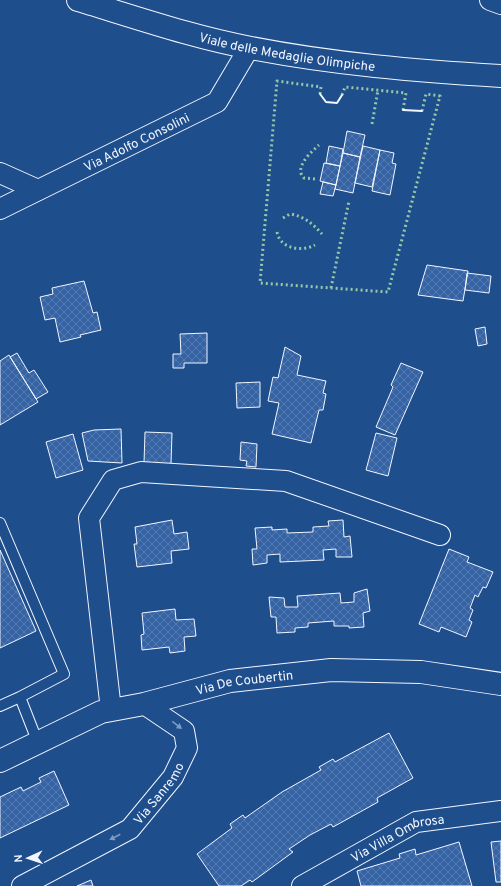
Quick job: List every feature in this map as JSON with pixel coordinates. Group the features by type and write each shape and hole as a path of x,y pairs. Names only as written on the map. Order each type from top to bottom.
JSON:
{"main road":[{"name":"Viale delle Medaglie Olimpiche","path":"78,0 180,31 249,48 310,59 413,70 501,76"},
{"name":"Via De Coubertin","path":"0,761 101,712 144,704 230,682 330,670 421,672 501,684"}],"street":[{"path":"490,0 501,4"},
{"name":"Via Adolfo Consolini","path":"0,209 217,102 249,48"},
{"path":"0,173 38,190"},
{"path":"111,710 89,518 113,480 141,472 286,481 440,535"},
{"name":"Via Sanremo","path":"22,886 130,829 174,777 187,748 184,731 144,704"},
{"name":"Via Villa Ombrosa","path":"302,886 416,822 501,811"}],"lane":[{"path":"0,523 64,674 0,706"},
{"path":"20,697 38,743"}],"building":[{"path":"347,131 365,135 360,157 343,153"},
{"path":"329,146 343,149 340,166 326,163"},
{"path":"363,146 380,150 372,187 355,183"},
{"path":"380,150 394,153 392,163 396,164 390,195 372,191"},
{"path":"343,153 360,157 353,193 335,189"},
{"path":"324,163 340,166 336,185 320,181"},
{"path":"323,182 336,185 333,196 320,194"},
{"path":"427,265 468,271 463,301 418,295"},
{"path":"467,273 491,276 489,293 465,290"},
{"path":"84,281 93,313 97,312 101,330 60,342 55,318 45,320 40,297 53,294 52,288"},
{"path":"485,327 487,344 478,346 475,329"},
{"path":"207,333 207,363 184,363 184,368 173,368 173,354 181,354 180,334"},
{"path":"285,347 301,356 297,375 326,381 323,393 326,394 323,410 319,410 311,443 272,434 279,403 268,401 273,377 278,378"},
{"path":"17,353 29,373 34,370 48,392 36,399 10,357"},
{"path":"9,355 38,402 0,425 0,361"},
{"path":"401,363 423,372 395,435 376,427 393,387 391,385"},
{"path":"260,382 260,407 237,408 236,383"},
{"path":"121,429 122,463 88,461 82,433 94,430"},
{"path":"145,432 172,433 171,464 144,463"},
{"path":"376,433 397,438 388,476 366,470"},
{"path":"73,434 83,470 56,478 46,442"},
{"path":"241,442 257,444 256,467 246,466 247,461 240,460"},
{"path":"172,520 174,534 187,532 189,549 171,551 172,563 137,567 134,544 137,544 135,527"},
{"path":"343,520 344,537 350,536 352,557 336,557 336,549 323,550 324,560 280,562 280,554 267,555 267,563 253,565 252,549 257,549 255,528 272,527 272,530 287,529 287,533 313,532 313,527 329,526 328,521"},
{"path":"449,549 469,557 467,562 493,572 486,588 483,587 478,597 475,595 470,608 473,610 469,620 472,622 466,637 441,627 439,632 419,624"},
{"path":"0,550 36,631 0,648"},
{"path":"367,589 370,611 363,613 364,627 349,628 349,626 334,626 334,621 308,623 308,627 295,628 295,632 277,633 276,617 271,617 269,597 284,598 285,607 298,607 297,596 340,593 341,603 354,602 354,593"},
{"path":"175,609 176,620 194,619 196,636 184,637 185,651 170,653 169,647 142,650 141,635 144,634 142,613"},
{"path":"389,733 413,778 377,798 378,802 333,827 331,824 310,835 289,849 293,852 252,882 250,880 241,886 219,886 197,854 232,828 230,824 243,815 245,818 282,792 321,770 319,767 333,759 335,762"},
{"path":"54,771 69,805 0,838 0,797 21,787 23,791 41,782 39,778"},
{"path":"501,841 501,882 496,882 491,842"},
{"path":"459,842 472,886 361,886 357,871 400,858 399,854 415,849 416,855"},
{"path":"91,880 93,886 77,886"}],"hedge":[{"path":"320,94 321,87 277,81 260,283 388,292 440,96 426,94 422,111"},
{"path":"342,95 345,87 406,93 403,110"},
{"path":"372,124 378,90"},
{"path":"315,179 304,178 301,174 301,169 305,160 319,145"},
{"path":"331,288 349,201"},
{"path":"283,218 290,214 300,217 312,224 322,234"},
{"path":"277,232 282,242 292,248 304,248 315,245"}],"wall":[{"path":"320,94 326,102 337,103 342,95"},
{"path":"403,110 422,111"}]}
